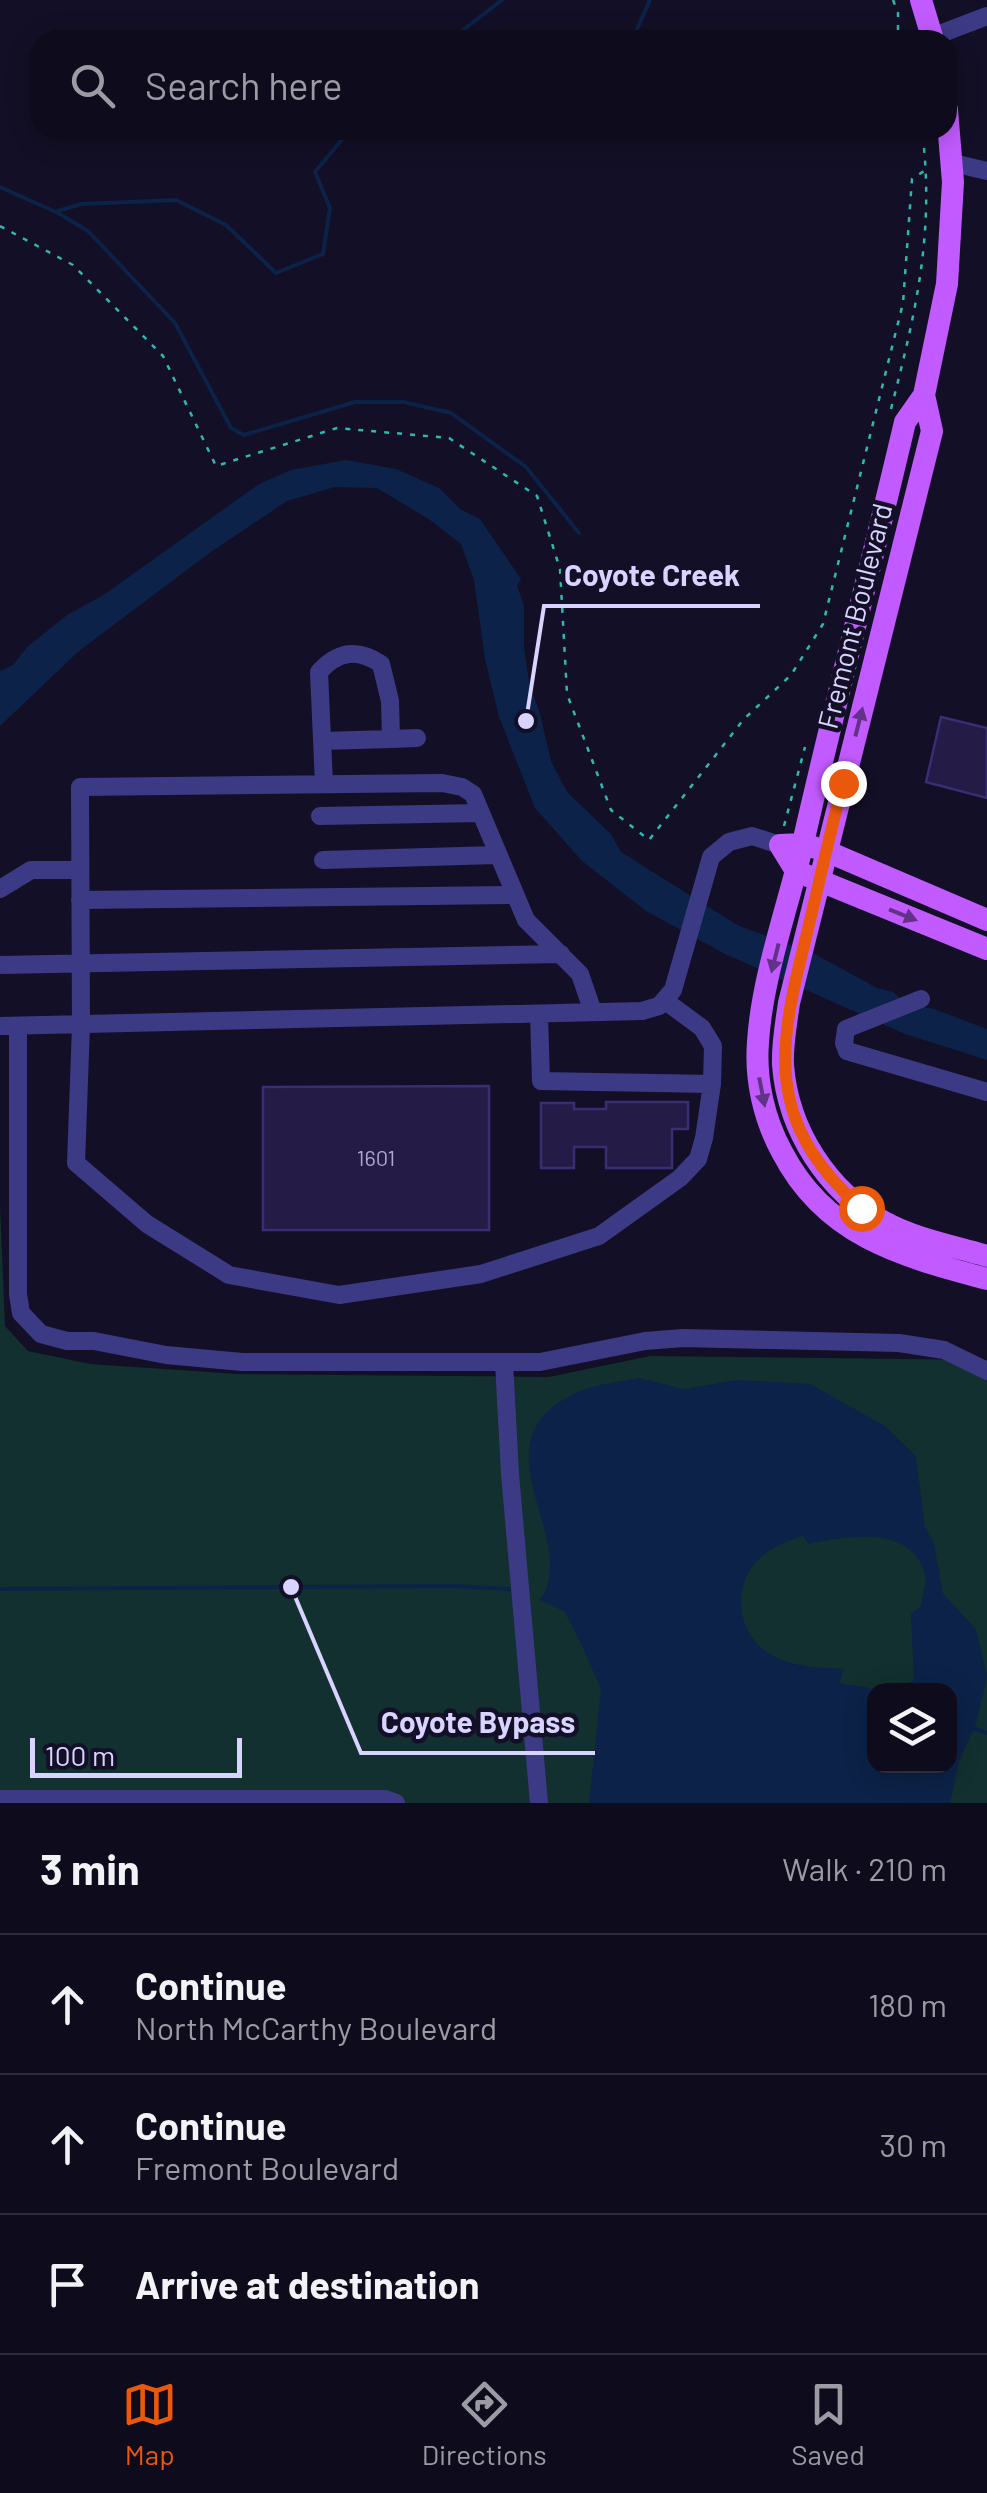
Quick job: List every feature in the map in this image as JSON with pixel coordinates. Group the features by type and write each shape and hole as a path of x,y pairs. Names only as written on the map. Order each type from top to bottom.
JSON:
{"main road":[{"path":"922,0 931,30"},
{"name":"Fremont Boulevard","path":"894,1240 842,1192 804,1139 789,1099 783,1061 789,1004 818,881 932,431 924,395 946,284 953,163 950,140"},
{"name":"Fremont Boulevard","path":"791,844 905,422 924,395"},
{"path":"987,920 826,851 791,844 796,872 766,995 757,1062 764,1105 781,1151 792,1171 826,1210 847,1227 894,1240 987,1256"},
{"path":"796,872 987,949"},
{"path":"894,1240 987,1279"}],"lane":[{"path":"953,30 987,16"},
{"path":"953,163 987,170"},
{"path":"324,784 319,672 330,660 349,652 369,656 382,664 390,701 391,740"},
{"path":"322,741 417,738"},
{"path":"593,1012 580,974 526,920 472,794 462,787 80,786 81,1026 76,1163 147,1224 229,1275 339,1296 481,1274 599,1236 680,1178 698,1159 704,1138 713,1046 702,1028 664,1000"},
{"path":"320,816 480,813"},
{"path":"791,844 752,836 730,842 712,857 673,990 660,1006 642,1011 9,1026 9,1172 21,1313 41,1334 66,1341 94,1341 166,1355 242,1362 540,1362 645,1341 683,1338 898,1342 944,1350 987,1371"},
{"path":"323,860 497,855"},
{"path":"0,889 31,870 80,870"},
{"path":"80,900 515,896"},
{"path":"0,965 560,954"},
{"path":"921,1000 846,1029 844,1042 848,1051 987,1092"},
{"path":"539,1014 541,1082 712,1084"},
{"path":"504,1362 539,1803"},
{"path":"0,1799 386,1799 396,1803"}],"path":[{"path":"893,0 898,30"},
{"path":"892,408 919,301 927,169 923,140"},
{"path":"0,226 73,265 162,356 216,466 337,428 449,438 536,496 560,569 567,694 611,810 650,840 744,719 791,674 823,624 904,303 912,179 927,169"},
{"path":"791,844 786,812 809,734"}],"green space":[{"path":"0,1205 5,1326 28,1351 90,1364 238,1374 549,1377 650,1356 987,1360 987,1803 0,1803"}],"water":[{"path":"346,460 396,469 439,488 460,509 480,519 521,579 517,586 524,605 524,648 530,687 551,761 567,792 611,834 621,852 739,926 813,953 877,988 893,992 905,1003 934,1009 987,1029 987,1060 905,1034 725,954 646,911 582,861 535,808 499,717 485,659 474,580 461,544 377,488 335,487 287,501 208,554 79,651 0,726 0,671 13,665 27,647 67,615 105,594 259,484 291,470"},
{"path":"639,1378 684,1389 738,1380 810,1384 885,1426 916,1456 925,1527 934,1543 943,1594 976,1629 987,1677 976,1724 957,1770 957,1683 907,1683 914,1681 911,1614 921,1606 925,1586 918,1559 907,1548 876,1537 809,1544 803,1536 766,1553 752,1567 745,1579 741,1606 748,1632 767,1652 804,1666 844,1669 839,1683 867,1688 867,1773 956,1773 950,1803 589,1803 601,1689 564,1611 540,1600 549,1576 549,1549 529,1463 532,1437 547,1413 578,1392"}],"building":[{"path":"941,717 987,728 987,798 926,782"},
{"path":"489,1086 489,1230 263,1230 263,1087"},
{"path":"606,1102 688,1102 688,1129 672,1129 672,1168 606,1168 606,1147 574,1147 574,1168 541,1168 541,1103 574,1103 574,1109 606,1109"}],"waterway":[{"path":"463,30 502,0"},
{"path":"637,30 650,0"},
{"path":"58,211 81,204 176,200 226,225 276,273 323,254 330,208 315,172 342,140"},
{"path":"0,187 88,231 175,323 231,428 244,435 355,402 404,402 451,413 526,467 579,533"},
{"path":"0,1589 510,1589"},
{"path":"972,1728 987,1733"}],"place":[{"name":"Coyote Creek","path":"526,721"},
{"name":"Coyote Bypass","path":"291,1587"}],"route":[{"path":"843,783 789,1004 783,1061 789,1099 804,1139 826,1174 861,1208"}]}
